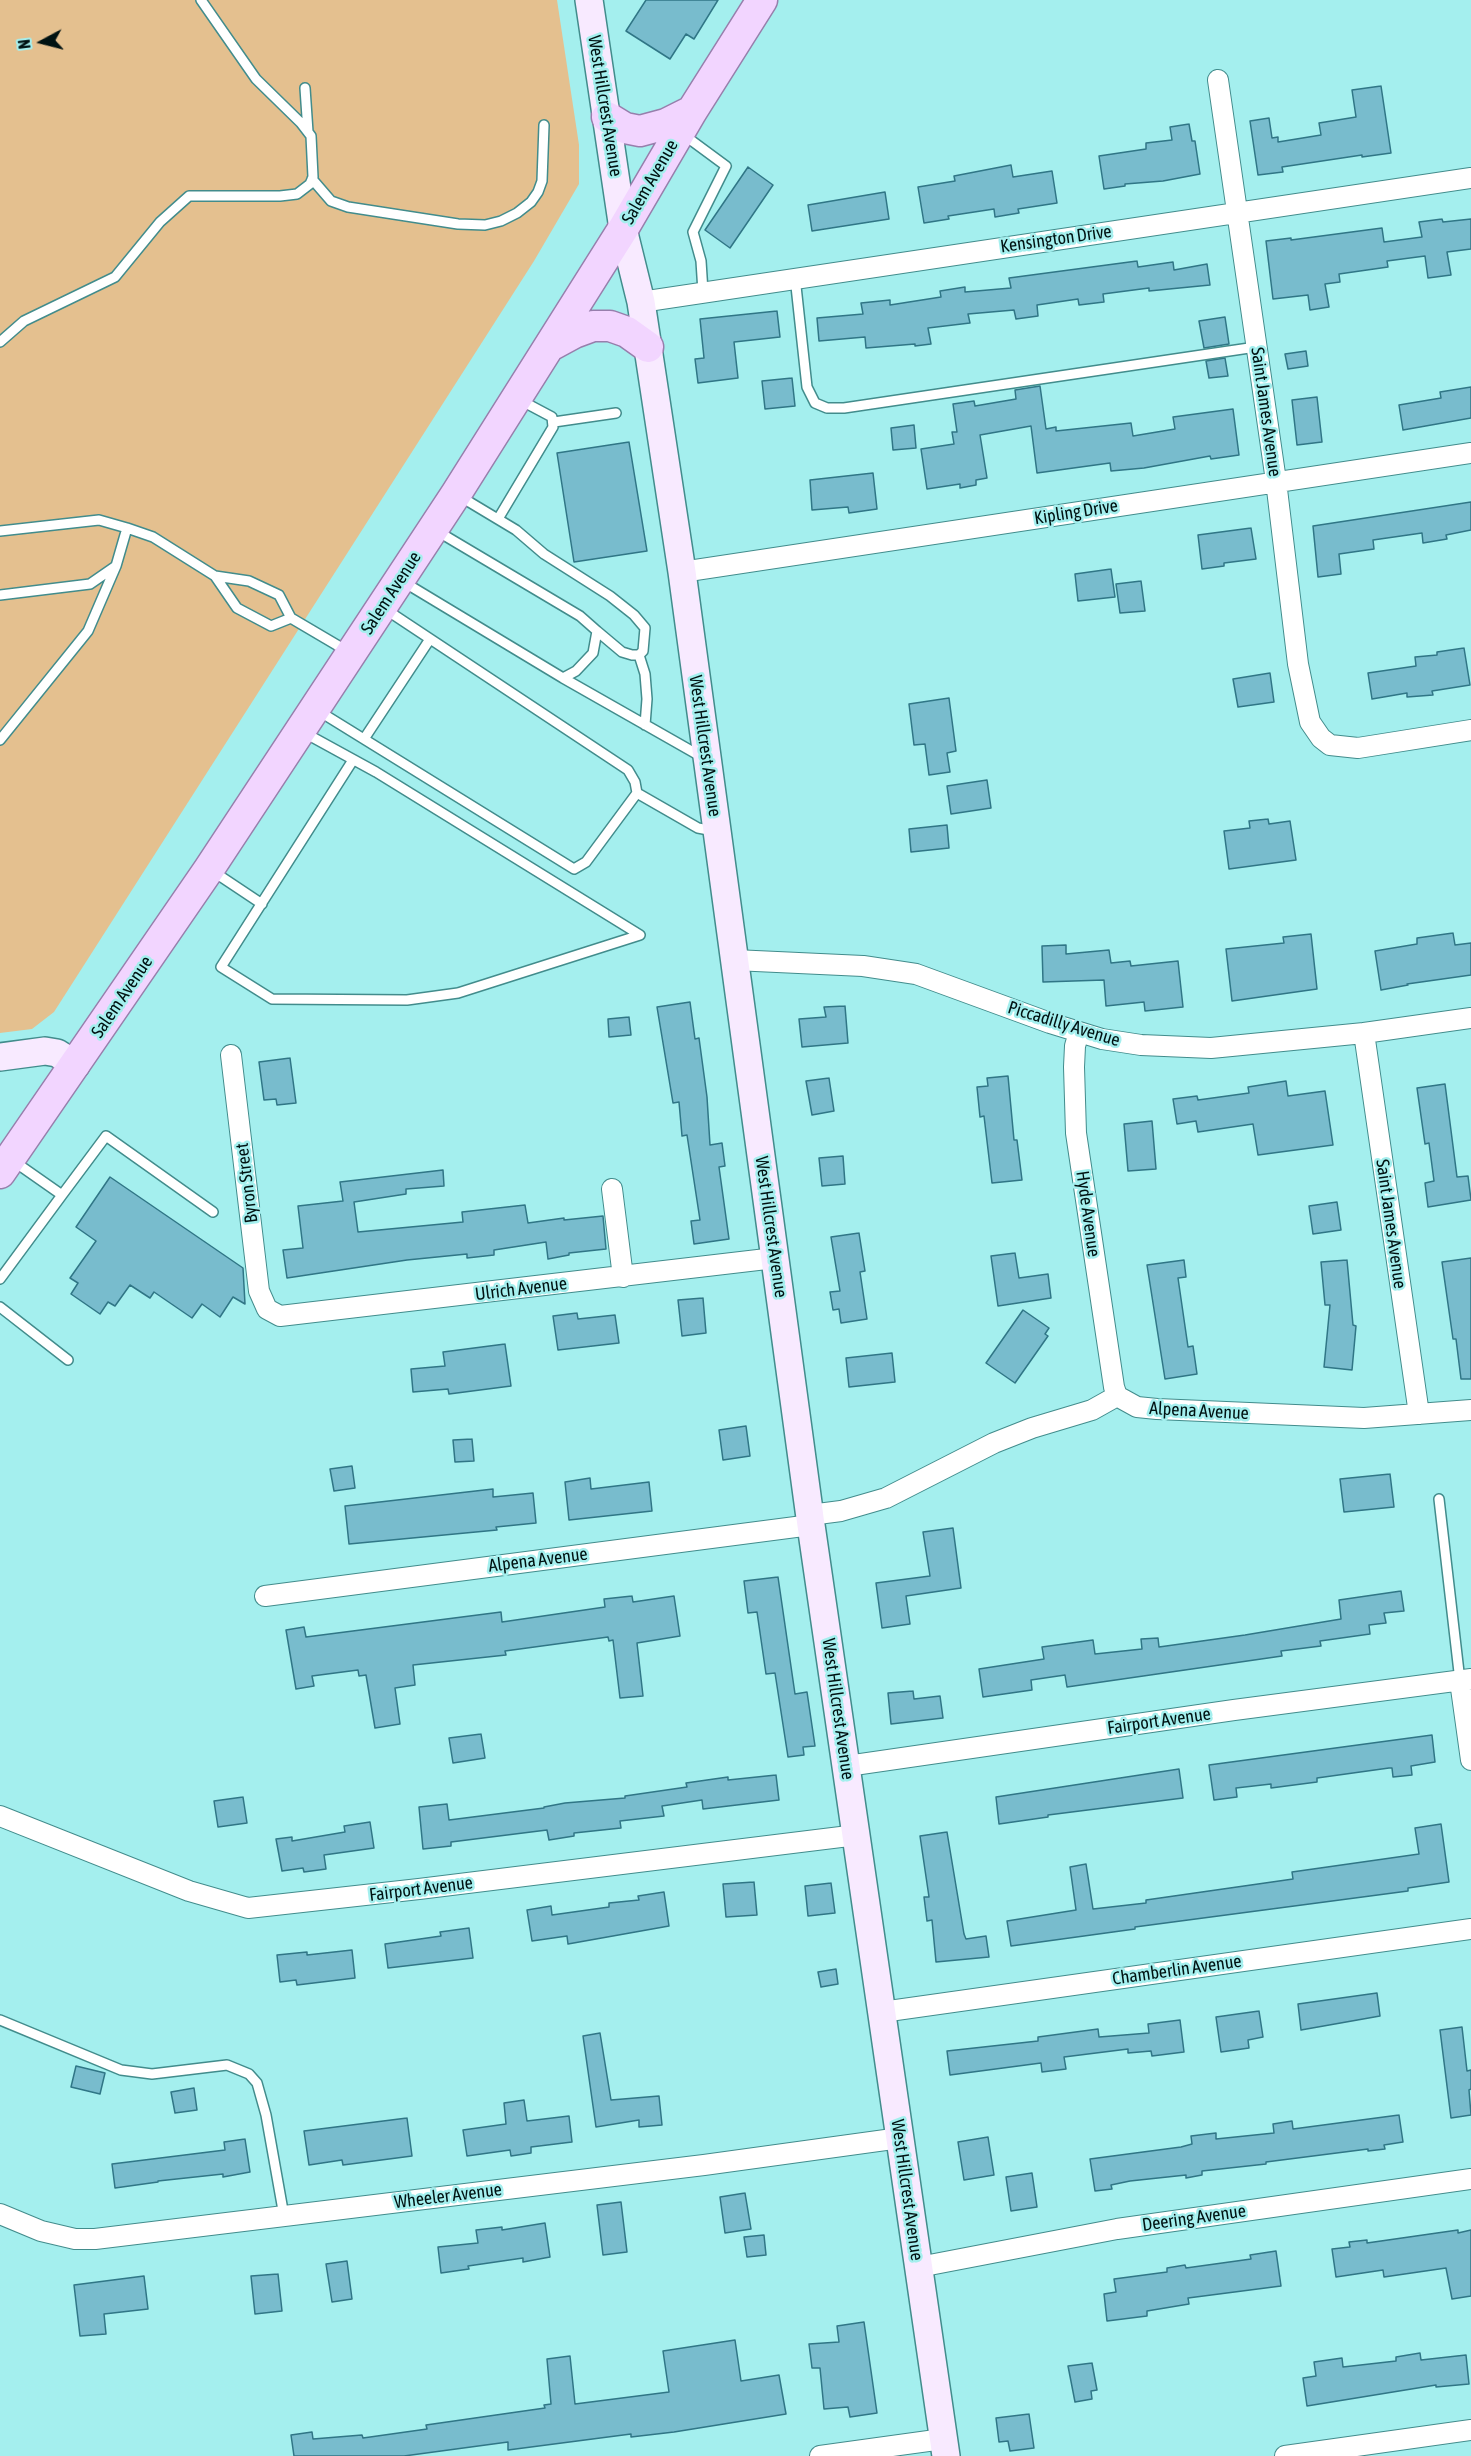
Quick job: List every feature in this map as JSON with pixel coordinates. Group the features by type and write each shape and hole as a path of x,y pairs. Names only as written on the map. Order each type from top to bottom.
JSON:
{"main road":[{"name":"Salem Avenue","path":"5,1166 209,869 456,494 623,229 686,121 762,0"},
{"path":"607,117 625,128 640,131 686,121"},
{"path":"550,346 593,326 610,326 627,332 648,347"}],"street":[{"name":"West Hillcrest Avenue","path":"589,0 623,229 641,302 682,572 811,1520 944,2448"},
{"name":"Saint James Avenue","path":"1218,80 1276,481 1303,698 1310,722 1323,740 1330,745 1358,748 1471,730"},
{"name":"Kensington Drive","path":"641,302 795,277 1471,178"},
{"name":"Kipling Drive","path":"682,572 1471,453"},
{"name":"Piccadilly Avenue","path":"734,960 863,966 916,974 1079,1032 1141,1046 1211,1048 1364,1033 1471,1018"},
{"name":"Hyde Avenue","path":"1079,1032 1075,1046 1074,1067 1076,1133 1112,1376 1117,1396"},
{"name":"Saint James Avenue","path":"1364,1033 1419,1414"},
{"path":"0,1057 45,1051 57,1053 76,1065"},
{"name":"Byron Street","path":"231,1054 259,1292 267,1310"},
{"path":"612,1188 623,1276"},
{"name":"Ulrich Avenue","path":"267,1310 280,1316 289,1316 776,1257"},
{"name":"Alpena Avenue","path":"265,1596 811,1520 886,1498 994,1443 1032,1428 1092,1410 1117,1396 1137,1407 1157,1409 1364,1418 1471,1410"},
{"path":"1465,1680 1471,1760"},
{"name":"Fairport Avenue","path":"847,1766 1233,1710 1465,1680"},
{"name":"Fairport Avenue","path":"0,1816 189,1891 248,1908 856,1835"},
{"name":"Chamberlin Avenue","path":"882,2012 1471,1929"},
{"name":"Wheeler Avenue","path":"0,2214 40,2231 75,2239 94,2239 704,2165 900,2138"},
{"name":"Deering Avenue","path":"919,2267 1117,2229 1471,2180"},
{"path":"1285,2456 1471,2430"},
{"path":"820,2456 944,2448"}],"lane":[{"path":"1,338 24,321 115,277 153,230 189,196 280,196 303,190 312,179 311,136 256,80 201,0"},
{"path":"305,88 308,132"},
{"path":"686,121 726,166 693,232 701,261 703,292"},
{"path":"312,179 331,201 348,207 458,224 485,225 501,221 517,213 531,202 538,192 542,181 544,125"},
{"path":"795,277 807,387 815,403 826,408 855,406 1257,346"},
{"path":"498,519 551,432 554,422 552,417 517,398"},
{"path":"554,422 616,413"},
{"path":"456,494 516,530 544,554 610,596 634,615 645,628 645,644 639,655 646,682 645,725"},
{"path":"0,531 99,520 127,528 153,537 215,576 237,608 271,626 291,618"},
{"path":"0,740 88,631 116,566 127,528"},
{"path":"433,529 580,616 622,652 639,655"},
{"path":"0,595 90,584 116,566"},
{"path":"215,576 249,581 279,595 291,618 351,653"},
{"path":"400,579 562,678 706,759"},
{"path":"308,720 364,739 574,869 586,862 637,793 635,782 627,770 382,607"},
{"path":"562,678 576,671 593,653 597,632"},
{"path":"364,739 430,639"},
{"path":"308,720 353,760 640,935 458,993 407,1000 272,999 221,967 353,760"},
{"path":"637,793 698,828 716,831"},
{"path":"209,869 262,904"},
{"path":"0,1279 106,1136 213,1212"},
{"path":"5,1166 62,1195"},
{"path":"0,1307 68,1360"},
{"path":"1438,1499 1465,1680"},
{"path":"0,2020 121,2070 152,2074 227,2065 249,2074 257,2083 266,2115 284,2216"}],"shaded area":[{"path":"0,0 557,0 579,145 579,184 534,261 54,1012 32,1029 0,1033"}],"building":[{"path":"646,0 718,0 694,39 686,34 670,59 626,31"},
{"path":"1381,86 1391,153 1282,167 1283,172 1258,175 1250,121 1269,118 1272,138 1278,137 1278,142 1321,135 1319,123 1356,117 1352,90"},
{"path":"1189,124 1192,141 1195,141 1200,174 1104,189 1099,156 1146,149 1146,143 1172,140 1170,127"},
{"path":"1011,165 1013,177 1052,171 1057,203 1018,209 1019,213 995,217 994,209 948,216 949,219 924,223 918,187 955,181 954,176"},
{"path":"748,167 773,185 730,248 705,230"},
{"path":"885,192 889,219 812,231 808,205"},
{"path":"1442,219 1443,222 1471,219 1471,249 1447,252 1451,275 1428,278 1425,256 1387,261 1388,267 1339,274 1340,282 1325,284 1329,307 1310,310 1308,295 1273,299 1266,241 1382,228 1384,242 1422,237 1419,222"},
{"path":"1137,261 1138,267 1173,262 1174,270 1207,264 1210,285 1149,291 1149,288 1103,294 1104,302 1079,305 1078,299 1037,305 1038,316 1016,319 1014,310 968,314 970,323 928,328 931,344 866,348 865,337 819,341 817,318 863,314 861,303 890,300 890,305 941,297 940,291 965,287 965,292 1011,288 1009,278"},
{"path":"777,311 780,337 734,342 738,378 698,383 695,359 704,358 700,319"},
{"path":"1225,317 1229,344 1204,348 1199,321"},
{"path":"1306,351 1308,366 1288,369 1285,354"},
{"path":"1225,358 1228,376 1209,378 1206,361"},
{"path":"792,378 795,406 765,409 762,381"},
{"path":"1040,386 1046,429 1056,427 1056,431 1131,423 1133,436 1175,429 1173,417 1233,409 1239,455 1211,459 1210,456 1144,468 1111,471 1110,463 1037,473 1031,426 980,435 987,478 976,480 976,485 960,488 960,484 927,489 921,449 954,444 952,432 957,432 953,404 974,401 975,406 1016,399 1015,390"},
{"path":"1471,387 1471,418 1403,430 1399,405 1441,398 1440,392"},
{"path":"1317,397 1322,442 1297,445 1292,400"},
{"path":"914,425 916,448 893,450 891,428"},
{"path":"629,442 647,551 574,562 557,453"},
{"path":"873,473 877,509 849,513 848,507 812,510 810,480"},
{"path":"1471,502 1471,530 1446,535 1447,539 1423,543 1422,533 1373,540 1374,549 1339,554 1341,574 1318,577 1313,526"},
{"path":"1251,528 1256,559 1224,563 1224,566 1202,569 1198,535"},
{"path":"1111,569 1115,597 1078,601 1075,574"},
{"path":"1141,581 1145,611 1120,613 1116,584"},
{"path":"1464,648 1470,685 1432,691 1433,695 1407,697 1407,693 1372,699 1368,673 1416,666 1415,657 1437,655 1437,652"},
{"path":"1270,673 1274,702 1238,707 1233,679"},
{"path":"949,698 956,751 947,753 950,772 929,775 925,744 914,745 909,704"},
{"path":"987,780 991,808 951,814 947,786"},
{"path":"1268,819 1269,824 1290,821 1296,860 1229,869 1224,831 1250,828 1249,821"},
{"path":"947,825 949,848 911,852 909,829"},
{"path":"1453,933 1455,945 1471,943 1471,975 1381,990 1375,951 1417,944 1417,938"},
{"path":"1311,934 1317,989 1232,1001 1226,949 1284,943 1283,937"},
{"path":"1066,945 1066,954 1109,950 1111,963 1130,961 1131,966 1178,961 1183,1007 1145,1011 1144,1002 1106,1006 1104,980 1043,982 1042,946"},
{"path":"690,1002 695,1039 699,1038 707,1097 710,1145 722,1143 725,1166 719,1167 729,1239 694,1244 691,1221 700,1220 687,1135 682,1136 679,1102 673,1103 657,1007"},
{"path":"845,1006 848,1043 802,1047 799,1019 826,1017 824,1007"},
{"path":"629,1017 631,1035 609,1037 608,1019"},
{"path":"290,1058 296,1103 277,1105 276,1099 264,1100 259,1062"},
{"path":"1008,1076 1014,1140 1017,1140 1022,1180 992,1183 984,1116 980,1117 977,1087 988,1086 987,1078"},
{"path":"829,1078 834,1111 812,1115 806,1081"},
{"path":"1286,1081 1288,1096 1325,1091 1333,1145 1258,1155 1253,1124 1198,1132 1196,1121 1177,1124 1173,1099 1197,1096 1198,1100 1249,1093 1248,1087"},
{"path":"1445,1084 1457,1177 1468,1176 1471,1200 1428,1207 1425,1183 1434,1181 1429,1143 1425,1144 1417,1088"},
{"path":"1152,1121 1156,1169 1128,1171 1124,1124"},
{"path":"843,1156 845,1184 822,1186 819,1158"},
{"path":"443,1170 444,1186 406,1189 406,1194 354,1202 358,1232 463,1222 462,1212 525,1205 528,1223 603,1216 606,1249 569,1253 569,1255 548,1259 546,1242 494,1250 494,1255 467,1258 467,1254 407,1260 287,1278 283,1250 303,1248 298,1206 343,1201 340,1182"},
{"path":"110,1177 243,1268 245,1304 233,1297 220,1317 202,1304 192,1318 154,1292 150,1298 130,1285 115,1306 108,1302 100,1314 71,1294 78,1283 70,1278 96,1241 76,1227"},
{"path":"1337,1202 1341,1230 1313,1234 1309,1206"},
{"path":"859,1233 865,1271 860,1272 867,1319 841,1323 839,1309 833,1310 830,1292 840,1291 831,1237"},
{"path":"1015,1253 1019,1278 1048,1274 1051,1298 998,1306 991,1256"},
{"path":"1471,1258 1471,1379 1461,1379 1442,1262"},
{"path":"1184,1260 1186,1277 1178,1278 1188,1347 1193,1346 1197,1374 1165,1379 1147,1265"},
{"path":"1347,1260 1353,1325 1356,1326 1352,1370 1324,1367 1330,1305 1325,1305 1321,1262"},
{"path":"703,1298 706,1333 682,1336 678,1300"},
{"path":"1023,1310 1049,1328 1045,1334 1048,1336 1015,1383 986,1363"},
{"path":"577,1313 578,1319 615,1315 619,1343 558,1350 553,1316"},
{"path":"505,1344 511,1386 449,1394 448,1389 413,1392 411,1369 445,1366 443,1352"},
{"path":"892,1353 895,1382 849,1387 846,1358"},
{"path":"746,1426 750,1456 723,1460 719,1430"},
{"path":"472,1439 474,1461 455,1462 453,1440"},
{"path":"352,1466 355,1488 334,1491 330,1469"},
{"path":"1390,1474 1394,1507 1344,1512 1340,1479"},
{"path":"590,1478 591,1489 649,1482 652,1511 569,1520 565,1482"},
{"path":"493,1489 493,1497 533,1493 536,1523 496,1527 497,1530 349,1544 345,1506"},
{"path":"953,1528 961,1588 906,1596 910,1624 882,1628 876,1583 930,1576 923,1532"},
{"path":"778,1577 795,1694 807,1692 815,1746 803,1747 804,1755 788,1757 775,1673 766,1674 757,1612 748,1613 744,1581"},
{"path":"1401,1591 1404,1611 1384,1613 1386,1623 1369,1625 1370,1634 1320,1641 1321,1646 1281,1651 1282,1656 1067,1687 1065,1675 1031,1680 1032,1690 983,1697 979,1669 1044,1659 1042,1647 1093,1640 1095,1654 1142,1649 1141,1639 1158,1638 1159,1647 1245,1635 1341,1619 1339,1600"},
{"path":"632,1596 633,1602 674,1596 680,1636 637,1643 643,1696 620,1698 613,1640 609,1641 608,1637 505,1651 506,1655 413,1665 415,1685 395,1688 400,1724 375,1728 366,1675 359,1676 358,1670 312,1676 314,1686 296,1689 286,1630 304,1627 306,1637 501,1612 502,1622 605,1607 604,1599"},
{"path":"913,1691 914,1699 940,1696 943,1718 891,1724 888,1693"},
{"path":"481,1734 485,1758 453,1763 449,1738"},
{"path":"1432,1735 1435,1762 1411,1766 1412,1775 1393,1777 1392,1768 1389,1768 1317,1778 1317,1782 1271,1788 1271,1784 1236,1788 1237,1797 1214,1800 1209,1765"},
{"path":"1179,1769 1183,1798 1048,1815 1048,1817 999,1824 996,1797"},
{"path":"776,1775 779,1800 703,1809 702,1800 662,1806 664,1816 620,1821 621,1828 574,1833 574,1836 549,1840 547,1830 451,1842 451,1846 423,1849 419,1807 447,1804 449,1820 544,1808 565,1803 625,1798 625,1796 687,1787 686,1783 728,1777 728,1780"},
{"path":"243,1797 247,1823 218,1827 214,1801"},
{"path":"370,1822 374,1848 324,1855 326,1869 304,1872 303,1868 282,1871 276,1839 292,1837 292,1841 345,1832 344,1826"},
{"path":"1441,1824 1449,1882 1408,1888 1408,1891 1135,1927 1135,1929 1011,1946 1007,1921 1076,1910 1070,1867 1086,1864 1093,1909 1146,1903 1146,1900 1293,1879 1292,1872 1419,1854 1415,1828"},
{"path":"947,1832 964,1934 966,1939 986,1936 989,1957 936,1962 932,1920 927,1921 924,1897 929,1897 920,1836"},
{"path":"754,1882 757,1915 726,1917 723,1884"},
{"path":"831,1883 835,1913 808,1916 805,1886"},
{"path":"664,1892 669,1926 568,1944 567,1936 532,1941 527,1910 551,1906 552,1915 609,1907 609,1903 639,1900 638,1896"},
{"path":"469,1928 473,1958 388,1968 385,1944 441,1936 440,1932"},
{"path":"352,1950 355,1978 297,1985 296,1980 280,1982 277,1955 307,1952 307,1955"},
{"path":"836,1969 838,1984 821,1987 818,1972"},
{"path":"1377,1993 1380,2016 1301,2030 1298,2004"},
{"path":"1259,2011 1263,2037 1248,2040 1249,2048 1221,2052 1216,2017"},
{"path":"1180,2020 1184,2052 1152,2056 1151,2051 1128,2053 1128,2049 1064,2057 1066,2069 1042,2072 1041,2063 950,2075 947,2051 1038,2041 1038,2037 1098,2029 1099,2037 1149,2033 1148,2024"},
{"path":"1462,2027 1467,2071 1471,2070 1471,2089 1469,2090 1471,2115 1451,2118 1440,2030"},
{"path":"600,2033 611,2100 659,2096 662,2125 639,2127 639,2120 596,2127 583,2036"},
{"path":"76,2066 105,2073 100,2094 71,2087"},
{"path":"194,2088 197,2110 175,2113 171,2092"},
{"path":"524,2100 527,2121 569,2116 572,2142 531,2147 531,2153 511,2156 510,2150 467,2156 463,2130 506,2124 504,2103"},
{"path":"1399,2115 1403,2142 1384,2145 1385,2149 1368,2151 1368,2149 1202,2171 1202,2175 1186,2178 1186,2175 1130,2181 1111,2185 1112,2189 1095,2191 1090,2159 1181,2147 1192,2144 1191,2136 1216,2133 1216,2139 1274,2133 1273,2124 1292,2121 1293,2129"},
{"path":"407,2118 412,2156 343,2165 342,2160 309,2165 304,2131"},
{"path":"988,2137 994,2175 964,2180 958,2142"},
{"path":"245,2139 250,2172 223,2177 223,2174 158,2181 115,2188 112,2164 225,2150 224,2142"},
{"path":"1032,2173 1037,2207 1011,2211 1006,2177"},
{"path":"745,2193 751,2229 725,2233 720,2197"},
{"path":"621,2202 627,2252 603,2255 597,2205"},
{"path":"545,2223 550,2257 523,2262 523,2258 468,2266 469,2269 441,2273 438,2247 478,2243 476,2230 502,2227 502,2230"},
{"path":"1458,2230 1458,2233 1471,2230 1471,2296 1452,2299 1446,2268 1384,2277 1383,2270 1336,2277 1332,2249 1350,2247 1349,2242 1367,2240 1367,2243"},
{"path":"764,2235 766,2255 747,2257 744,2237"},
{"path":"1276,2251 1281,2286 1188,2298 1189,2304 1147,2311 1147,2316 1107,2321 1104,2294 1116,2292 1114,2279 1167,2272 1167,2268 1185,2265 1186,2268 1251,2259 1250,2255"},
{"path":"347,2261 352,2299 332,2302 326,2264"},
{"path":"278,2274 282,2311 255,2314 251,2276"},
{"path":"144,2276 148,2309 104,2314 106,2334 80,2336 74,2285"},
{"path":"864,2322 877,2413 850,2417 848,2407 824,2409 820,2368 812,2368 809,2344 839,2342 837,2326"},
{"path":"735,2340 741,2381 779,2375 786,2414 674,2432 631,2437 631,2434 508,2450 508,2442 404,2456 294,2456 291,2435 312,2432 313,2439 362,2435 363,2438 427,2429 426,2425 545,2408 544,2405 551,2404 547,2359 570,2356 575,2404 669,2392 663,2351"},
{"path":"1420,2353 1421,2360 1466,2355 1469,2384 1436,2387 1436,2385 1307,2406 1303,2378 1316,2376 1314,2362 1342,2358 1343,2367 1396,2361 1396,2357"},
{"path":"1092,2363 1097,2390 1091,2391 1092,2399 1075,2402 1068,2366"},
{"path":"1029,2414 1034,2448 1010,2451 1008,2441 999,2442 996,2418"}]}
